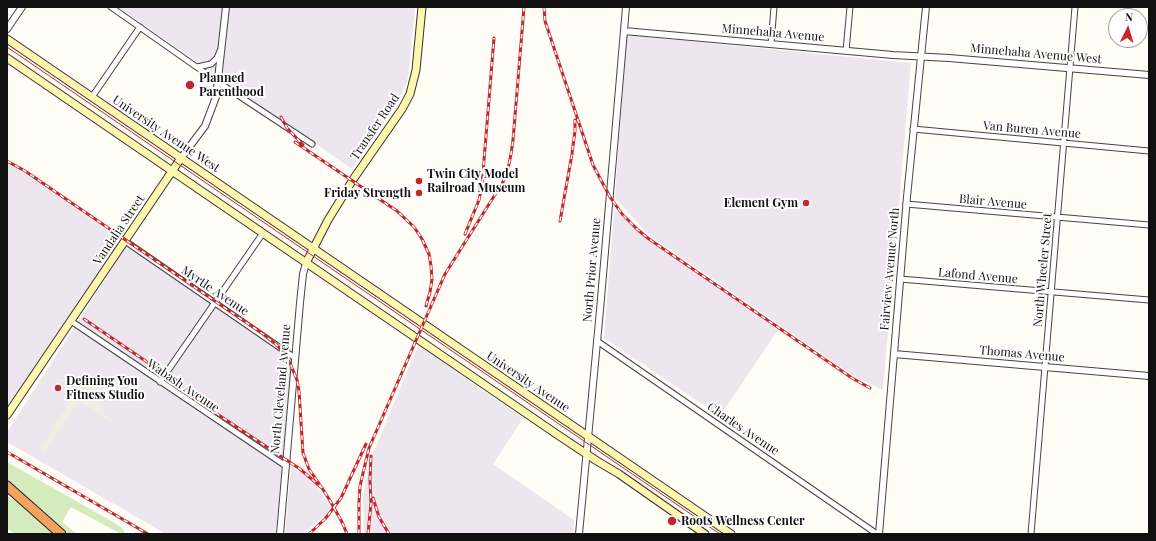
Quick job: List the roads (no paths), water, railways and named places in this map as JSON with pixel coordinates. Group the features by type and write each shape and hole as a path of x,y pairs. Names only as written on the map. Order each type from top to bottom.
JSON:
{"highway":[{"path":"7,486 11,493 61,534"}],"main road":[{"name":"Transfer Road","path":"313,248 340,201 408,99 416,70 422,7"},
{"name":"University Avenue West","path":"7,39 313,248"},
{"path":"7,58 705,534"},
{"name":"Vandalia Street","path":"7,415 181,158"},
{"name":"North Cleveland Avenue","path":"306,263 313,248"},
{"name":"University Avenue","path":"313,248 731,534"}],"street":[{"path":"7,29 22,7"},
{"path":"111,7 218,82 312,144"},
{"name":"Vandalia Street","path":"181,158 205,126 216,97 226,7"},
{"name":"North Prior Avenue","path":"579,534 589,436 626,7"},
{"path":"771,44 774,7"},
{"path":"846,51 850,7"},
{"name":"Fairview Avenue North","path":"878,534 906,204 926,7"},
{"name":"North Wheeler Street","path":"1031,534 1075,7"},
{"path":"92,97 140,27"},
{"name":"Minnehaha Avenue","path":"624,31 893,55 920,56"},
{"name":"Vandalia Street","path":"197,67 211,64 217,58 222,48"},
{"name":"Minnehaha Avenue West","path":"920,56 1149,75"},
{"name":"Van Buren Avenue","path":"913,129 1149,151"},
{"name":"Blair Avenue","path":"906,204 1149,225"},
{"path":"160,382 263,233"},
{"name":"Myrtle Avenue","path":"124,241 295,358"},
{"name":"North Cleveland Avenue","path":"280,534 302,274 306,263"},
{"name":"Lafond Avenue","path":"900,279 1149,300"},
{"name":"Wabash Avenue","path":"71,322 286,466"},
{"name":"Charles Avenue","path":"597,341 878,534"},
{"name":"Thomas Avenue","path":"894,354 1149,376"}],"tram line":[{"path":"7,47 720,534"}],"railway":[{"path":"359,534 360,486 369,448 445,274 507,174 513,140 524,7"},
{"path":"544,7 545,21 593,165 610,197 622,214 649,239 852,378 870,388"},
{"path":"465,234 479,200 482,185 494,38"},
{"path":"281,117 287,128 303,145"},
{"path":"560,221 572,154 575,120"},
{"path":"295,142 397,211 414,227 429,254 431,266 432,279 426,306"},
{"path":"7,161 25,171 263,334 278,346 290,363 297,380 303,453 309,469 322,488"},
{"path":"84,319 147,362 169,382 300,469 322,488 342,522 347,534"},
{"path":"309,534 325,519 341,498 366,444"},
{"path":"7,452 148,534"},
{"path":"368,534 371,503 371,456"},
{"path":"373,498 379,517 389,534"}],"place":[{"name":"Planned Parenthood","path":"190,85"},
{"name":"Twin City Model Railroad Museum","path":"419,181"},
{"name":"Friday Strength","path":"419,193"},
{"name":"Element Gym","path":"806,203"},
{"name":"Defining You Fitness Studio","path":"58,388"},
{"name":"Roots Wellness Center","path":"672,521"}]}
